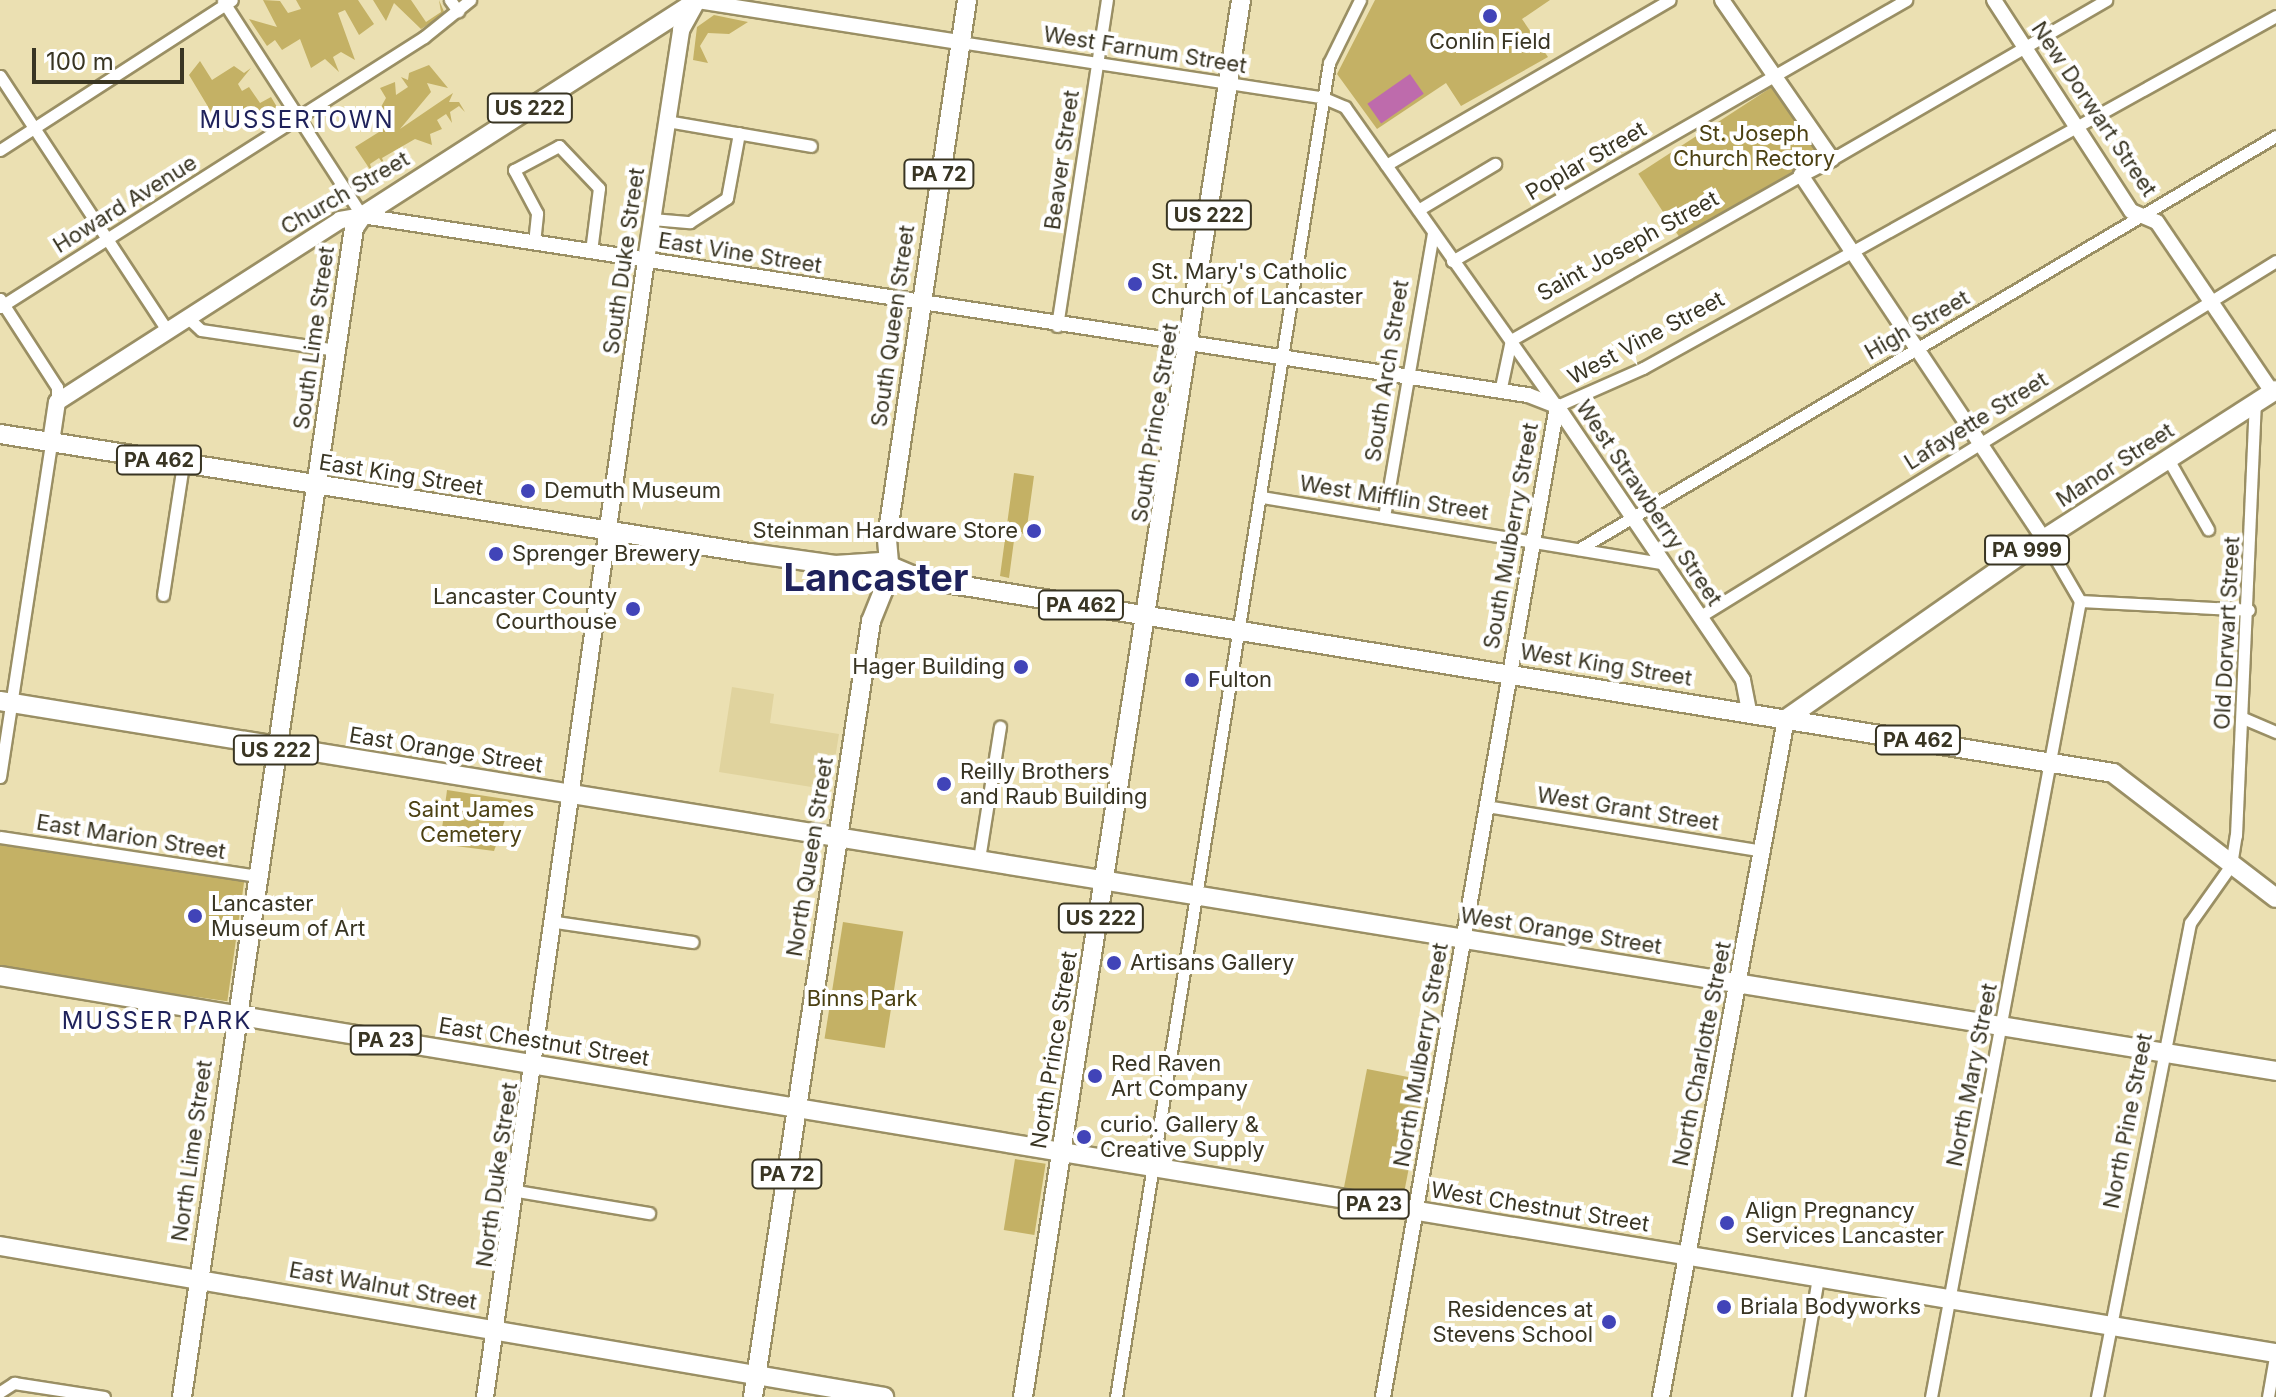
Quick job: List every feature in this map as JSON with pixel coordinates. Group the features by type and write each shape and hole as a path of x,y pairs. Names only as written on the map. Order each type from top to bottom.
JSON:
{"main road":[{"name":"South Duke Street","path":"609,531 681,30 697,0"},
{"name":"Church Street","path":"57,402 340,220 362,216 697,0"},
{"name":"South Queen Street","path":"891,564 887,538 967,0"},
{"name":"South Prince Street","path":"1150,616 1241,0"},
{"name":"South Lime Street","path":"317,486 337,350 362,216"},
{"name":"Manor Street","path":"1786,719 2044,539 2274,391"},
{"path":"51,442 57,402"},
{"name":"East King Street","path":"0,434 828,564 891,564"},
{"name":"North Lime Street","path":"182,1397 236,1015 317,486"},
{"name":"North Duke Street","path":"485,1397 536,1064 609,531"},
{"name":"West King Street","path":"891,564 921,579 2051,761 2123,778 2271,896"},
{"name":"North Queen Street","path":"753,1397 871,621 891,564"},
{"name":"North Prince Street","path":"1023,1397 1150,616"},
{"name":"East Orange Street","path":"6,702 838,839"},
{"name":"North Charlotte Street","path":"1661,1397 1786,719"},
{"name":"West Orange Street","path":"838,839 979,859 2002,1029 2276,1071"},
{"name":"East Chestnut Street","path":"0,976 797,1108"},
{"name":"West Chestnut Street","path":"797,1108 2276,1353"},
{"name":"East Walnut Street","path":"0,1246 884,1397"}],"street":[{"path":"450,0 458,11"},
{"name":"Howard Avenue","path":"1,304 297,118 470,0"},
{"path":"697,0 960,42"},
{"name":"Beaver Street","path":"1057,326 1107,0"},
{"path":"1116,1397 1243,631 1324,98 1332,53 1360,0"},
{"path":"1386,165 1669,0"},
{"path":"1722,0 1832,159"},
{"name":"Poplar Street","path":"1452,261 1777,77 1906,0"},
{"name":"New Dorwart Street","path":"1994,0 2077,127 2141,215 2157,222 2274,391"},
{"name":"Saint Joseph Street","path":"1511,340 2027,49 2106,0"},
{"path":"0,150 227,2 297,118 362,216"},
{"name":"West Vine Street","path":"920,305 1500,392 1557,406 1579,401 2276,16"},
{"name":"West Farnum Street","path":"960,42 1324,98"},
{"path":"0,76 167,330"},
{"name":"West Strawberry Street","path":"1324,98 1345,107 1557,406 1746,685 1749,712"},
{"path":"667,121 811,146"},
{"path":"652,219 690,222 722,204 739,133"},
{"name":"High Street","path":"1579,549 2276,136"},
{"path":"534,243 537,213 514,170 559,146 599,188 591,251"},
{"path":"1418,210 1495,164"},
{"path":"1801,175 2044,539 2080,601 2249,610"},
{"name":"East Vine Street","path":"362,216 920,305"},
{"name":"South Arch Street","path":"1384,517 1433,233"},
{"name":"Lafayette Street","path":"1699,617 2209,298 2276,261"},
{"path":"1,304 57,387 57,402"},
{"path":"187,317 201,330 337,350"},
{"path":"1500,392 1511,340"},
{"name":"Old Dorwart Street","path":"2231,865 2249,610 2255,404"},
{"name":"South Mulberry Street","path":"1508,674 1557,406"},
{"path":"0,777 6,702 51,442"},
{"path":"2168,459 2208,529"},
{"path":"163,595 183,464"},
{"name":"West Mifflin Street","path":"1262,497 1662,563"},
{"name":"North Mary Street","path":"1931,1397 2080,601"},
{"name":"North Mulberry Street","path":"1383,1397 1508,674"},
{"path":"2243,718 2276,732"},
{"path":"979,859 1000,727"},
{"name":"West Grant Street","path":"1486,806 1763,851"},
{"name":"East Marion Street","path":"0,837 257,876"},
{"name":"North Pine Street","path":"2097,1397 2161,1053 2190,923 2231,865"},
{"path":"556,922 693,942"},
{"path":"517,1191 649,1213"},
{"path":"1798,1397 1818,1278"},
{"path":"2268,1397 2276,1353"},
{"path":"0,1392 14,1383 104,1397"}],"shaded area":[{"path":"1410,74 1424,94 1381,123 1367,104"},
{"path":"732,687 774,694 770,723 839,734 830,790 719,772"}],"green space":[{"path":"263,0 280,1 288,13 301,9 296,0 358,0 374,24 359,35 345,10 338,13 355,60 341,52 333,57 339,72 325,59 311,68 300,39 282,50 275,40 267,46 249,19 277,27"},
{"path":"373,0 411,0 426,22 441,12 439,0 445,14 421,29 394,3 386,21"},
{"path":"1375,0 1550,0 1522,19 1548,57 1461,106 1446,83 1377,129 1337,74"},
{"path":"714,15 748,22 729,34 708,33 700,46 708,63 693,60 697,27"},
{"path":"200,61 212,80 234,66 244,73 251,68 238,84 242,91 249,87 260,103 271,97 277,107 253,117 260,128 249,117 222,130 189,75"},
{"path":"429,65 448,88 427,83 431,92 400,129 453,93 449,102 459,102 465,112 459,106 450,112 452,123 446,114 437,120 442,129 430,134 432,145 415,139 382,158 386,168 379,158 370,164 373,174 355,147 379,132 367,113 381,121 377,114 386,98 380,88 395,82 396,95 408,87 401,77 408,80 409,73"},
{"name":"St. Joseph Church Rectory","path":"1775,85 1822,157 1685,246 1638,174"},
{"path":"1014,473 1034,476 1026,534 1015,533 1009,578 1000,576"},
{"name":"Saint James Cemetery","path":"447,790 512,800 494,851 440,844"},
{"name":"MUSSER PARK","path":"0,844 245,878 227,1001 0,969"},
{"name":"Binns Park","path":"843,922 903,932 885,1048 825,1039"},
{"path":"1367,1069 1426,1080 1403,1199 1344,1188"},
{"path":"1015,1159 1046,1164 1034,1235 1004,1230"}],"place":[{"name":"Conlin Field","path":"1490,16"},
{"name":"St. Mary's Catholic Church of Lancaster","path":"1135,284"},
{"name":"Demuth Museum","path":"528,491"},
{"name":"Steinman Hardware Store","path":"1034,531"},
{"name":"Sprenger Brewery","path":"496,554"},
{"name":"Lancaster County Courthouse","path":"633,609"},
{"name":"Hager Building","path":"1021,667"},
{"name":"Fulton","path":"1192,680"},
{"name":"Reilly Brothers and Raub Building","path":"944,784"},
{"name":"Lancaster Museum of Art","path":"195,916"},
{"name":"Artisans Gallery","path":"1114,963"},
{"name":"Red Raven Art Company","path":"1095,1076"},
{"name":"curio. Gallery & Creative Supply","path":"1084,1137"},
{"name":"Align Pregnancy Services Lancaster","path":"1727,1223"},
{"name":"Briala Bodyworks","path":"1724,1307"},
{"name":"Residences at Stevens School","path":"1609,1322"}],"district":[{"name":"MUSSERTOWN","path":"297,120"},
{"name":"Lancaster","path":"876,578"},
{"name":"MUSSER PARK","path":"157,1021"}]}
